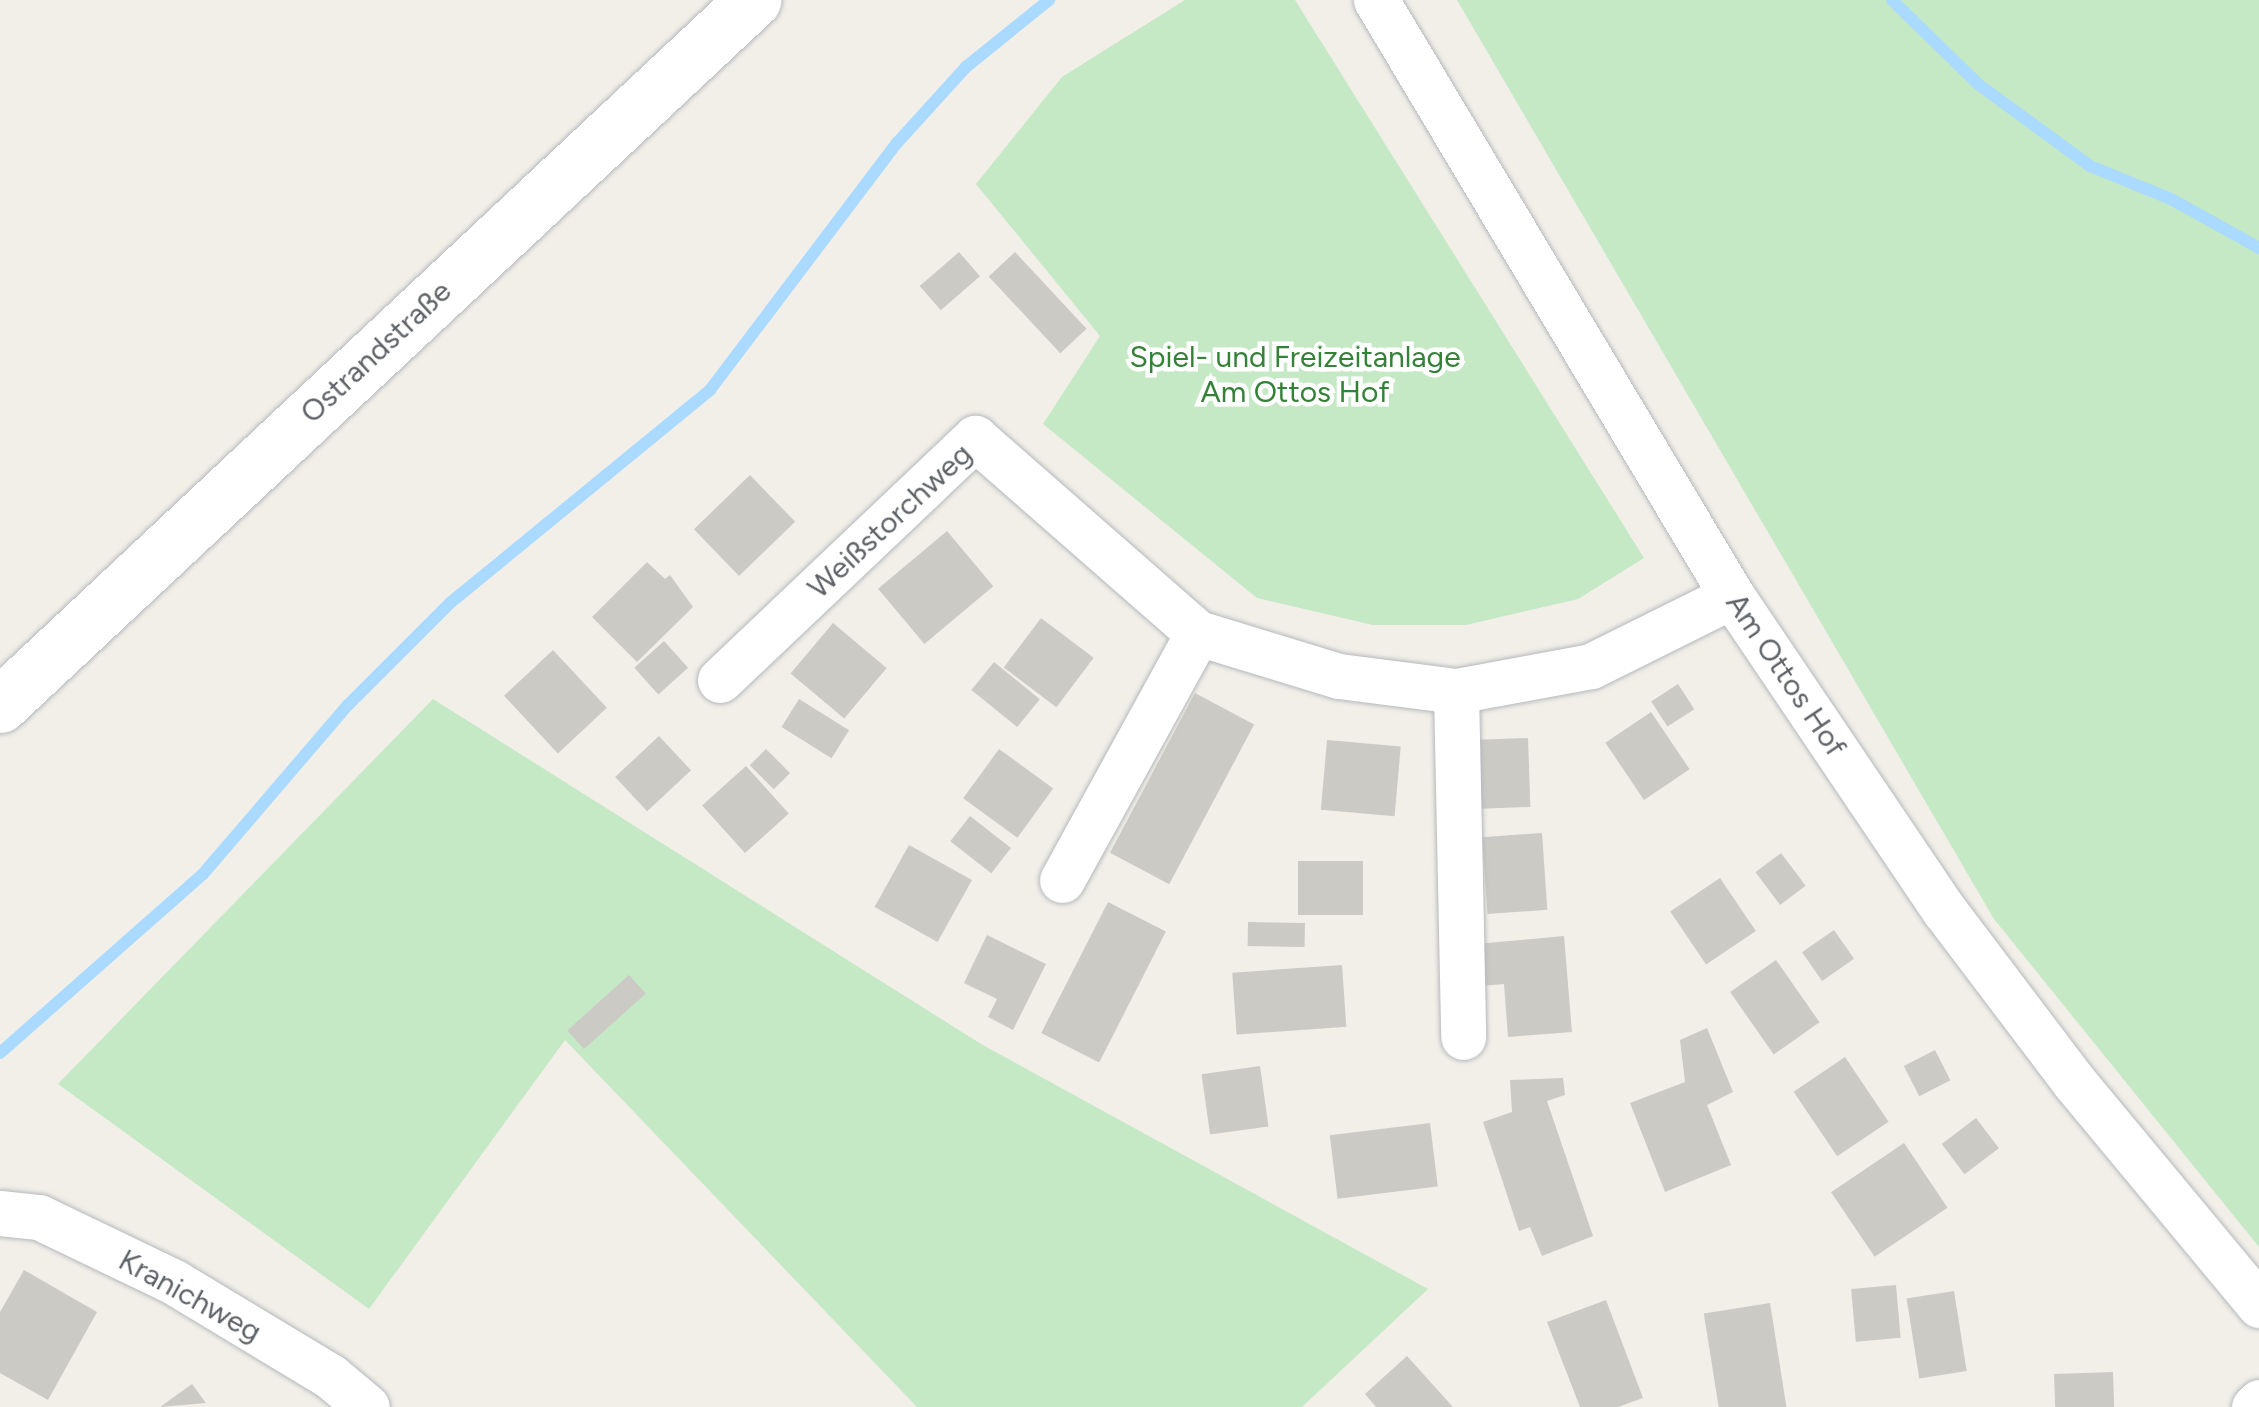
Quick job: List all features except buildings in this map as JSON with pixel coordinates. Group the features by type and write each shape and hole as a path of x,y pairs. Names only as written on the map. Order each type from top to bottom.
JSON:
{"main road":[{"name":"Ostrandstraße","path":"0,705 752,0"}],"street":[{"name":"Am Ottos Hof","path":"1376,0 1732,596 1944,910 2074,1082 2259,1305"},
{"name":"Weißstorchweg","path":"720,680 975,438 1198,633 1339,676 1456,691 1591,666 1732,596"},
{"path":"1062,880 1198,633"},
{"path":"1456,691 1463,1037"},
{"name":"Kranichweg","path":"0,1213 39,1217 174,1282 330,1376 367,1407"}],"green space":[{"name":"Spiel- und Freizeitanlage Am Ottos Hof","path":"1185,0 1295,0 1644,558 1578,599 1466,625 1373,625 1257,598 1043,424 1100,336 976,184 1062,77"},
{"path":"1457,0 2259,0 2259,1247 1994,919"},
{"path":"433,699 981,1044 1428,1289 1302,1407 917,1407 565,1040 369,1309 58,1084"}],"waterway":[{"path":"0,1053 203,874 348,705 450,603 710,390 897,143 966,67 1049,0"},
{"path":"1892,0 1978,84 2090,166 2171,199 2259,248"}]}
